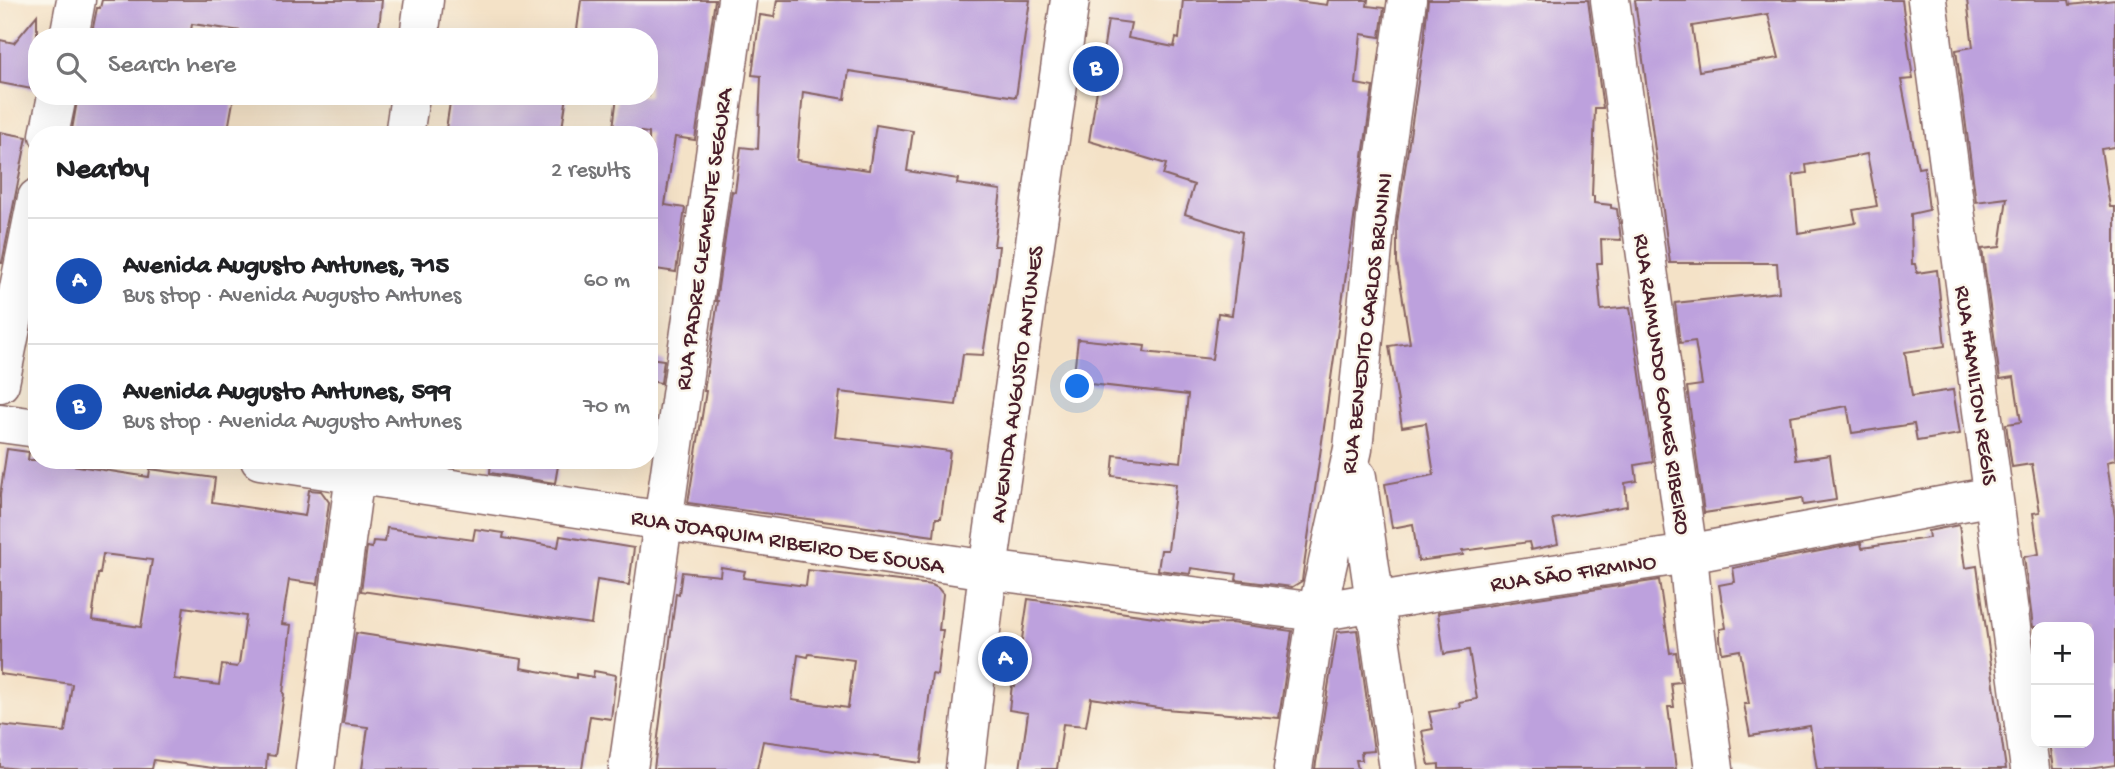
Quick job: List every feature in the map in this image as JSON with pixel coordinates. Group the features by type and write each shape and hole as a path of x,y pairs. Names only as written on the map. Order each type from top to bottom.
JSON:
{"street":[{"path":"71,28 76,0"},
{"path":"420,28 424,0"},
{"name":"RUA PADRE CLEMENTE SEGURA","path":"628,769 737,0"},
{"name":"AVENIDA AUGUSTO ANTUNES","path":"965,769 988,570 1070,0"},
{"name":"RUA BENEDITO CARLOS BRUNINI","path":"1293,769 1317,612 1353,449 1376,218 1407,0"},
{"name":"RUA RAIMUNDO GOMES RIBEIRO","path":"1610,0 1688,554 1714,769"},
{"name":"RUA HAMILTON REGIS","path":"1927,0 2030,769"},
{"path":"51,126 55,105"},
{"path":"405,126 409,105"},
{"path":"0,383 28,243"},
{"path":"0,423 28,427"},
{"path":"1353,449 1399,769"},
{"path":"315,769 356,469"},
{"name":"RUA JOAQUIM RIBEIRO DE SOUSA","path":"367,469 662,521 988,570 1317,612"},
{"name":"RUA SÃO FIRMINO","path":"1317,612 1373,601 1688,554 1993,496"}],"building":[{"path":"102,0 382,0 379,28 220,28 192,24 191,28 93,28 97,8 100,8"},
{"path":"581,0 715,0 695,140 675,137 665,205 685,208 676,272 658,269 658,126 613,126 616,105 658,105 658,28 577,28"},
{"path":"777,0 1030,0 1016,97 849,71 845,99 803,92 797,160 869,170 876,125 913,131 907,171 958,179 957,184 1001,190 994,246 999,246 996,274 983,355 963,354 956,405 840,392 835,437 950,451 941,518 936,518 934,536 688,503 706,391 732,191 735,192 741,147 758,149 761,76 752,75 760,15 774,17"},
{"path":"1183,0 1289,0 1327,5 1328,0 1368,0 1367,6 1384,8 1380,37 1361,34 1356,84 1373,87 1302,581 1292,587 1236,580 1237,574 1191,568 1190,574 1158,570 1161,550 1168,550 1176,484 1112,476 1114,455 1181,462 1188,395 1073,382 1078,339 1145,346 1144,352 1212,359 1218,313 1232,315 1242,232 1185,214 1194,185 1163,175 1166,164 1089,141 1108,20 1131,23 1128,38 1174,47 1176,38 1179,39"},
{"path":"1428,0 1588,0 1603,108 1595,108 1592,196 1594,203 1611,205 1611,208 1617,209 1621,240 1601,239 1602,263 1597,263 1601,310 1630,307 1653,462 1635,465 1637,481 1625,483 1627,506 1553,519 1558,544 1531,550 1529,542 1462,551 1463,555 1418,561 1413,524 1392,528 1385,484 1434,475 1426,423 1402,427 1389,346 1410,343 1397,263 1397,223"},
{"path":"1635,0 1902,0 1913,79 1901,80 1918,168 1924,167 1929,210 1911,214 1912,264 1915,264 1917,273 1937,270 1945,346 1905,352 1912,396 1953,390 1960,434 1917,441 1914,424 1852,433 1847,406 1790,416 1796,460 1830,455 1836,500 1803,505 1802,498 1704,513 1687,387 1702,385 1695,341 1680,343 1675,303 1779,292 1777,263 1670,263","holes":["1768,14 1779,58 1699,71 1692,26","1867,154 1877,206 1853,210 1856,223 1798,233 1793,175 1807,173 1806,165"]},
{"path":"1967,0 2069,0 2070,5 2115,0 2115,147 2101,149 2110,207 2115,207 2115,460 2107,462 2115,517 2115,765 2089,769 2053,769 2050,748 2094,748 2094,622 2032,622 2024,557 2039,554 2033,513 2040,512 2032,464 2012,467 2006,424 2021,422 2014,377 2000,379 1982,249 2000,247 2007,198 1976,202 1956,50 1973,47"},
{"path":"37,15 37,28 28,28 28,88 0,83 0,40 14,43"},
{"path":"76,105 232,105 229,126 73,126"},
{"path":"450,105 566,105 562,126 446,126"},
{"path":"0,132 27,137 2,263 0,263"},
{"path":"658,359 664,360 661,383 658,382"},
{"path":"7,449 28,452 28,469 97,469 149,477 150,469 215,478 212,502 305,516 309,490 321,491 329,502 318,584 289,580 282,624 291,625 284,694 275,756 267,755 266,769 220,769 154,760 152,769 0,767 0,725 65,732 72,684 0,674 0,495","holes":["103,554 152,560 141,627 92,620","184,607 246,616 239,664 237,667 222,665 219,685 174,679"]},
{"path":"490,469 557,469 555,483 490,473"},
{"path":"1959,525 1965,568 1977,566 2006,769 1817,769 1810,726 1750,736 1744,704 1749,704 1740,650 1722,653 1720,639 1720,629 1726,628 1719,585 1735,582 1733,568 1861,543 1862,548 1929,538 1928,531"},
{"path":"387,528 473,540 475,529 504,533 503,538 558,547 560,536 634,548 629,585 597,580 591,624 361,591 367,547 372,548 373,541 385,542"},
{"path":"721,567 745,571 743,578 806,586 808,570 932,585 938,588 943,594 939,630 943,630 937,675 932,674 921,763 763,741 757,769 654,769 676,593 679,594 682,572 720,576","holes":["798,655 854,660 848,708 792,700"]},
{"path":"1659,580 1670,653 1676,652 1680,682 1671,683 1674,707 1668,707 1676,769 1439,769 1439,764 1429,765 1422,731 1433,729 1429,712 1460,707 1459,702 1477,699 1469,650 1444,654 1438,613"},
{"path":"1028,599 1203,624 1231,623 1292,631 1279,718 1165,709 1091,698 1086,726 1063,724 1057,769 1020,769 1028,713 1009,710"},
{"path":"1357,630 1374,751 1361,752 1362,760 1356,760 1358,769 1315,769 1337,632"},
{"path":"356,633 522,659 521,668 576,678 576,674 593,677 594,671 616,675 611,719 590,716 582,769 362,769 368,727 343,724"}],"place":[{"name":"Avenida Augusto Antunes, 599","path":"1096,69"},
{"name":"Avenida Augusto Antunes, 715","path":"1005,659"}]}
